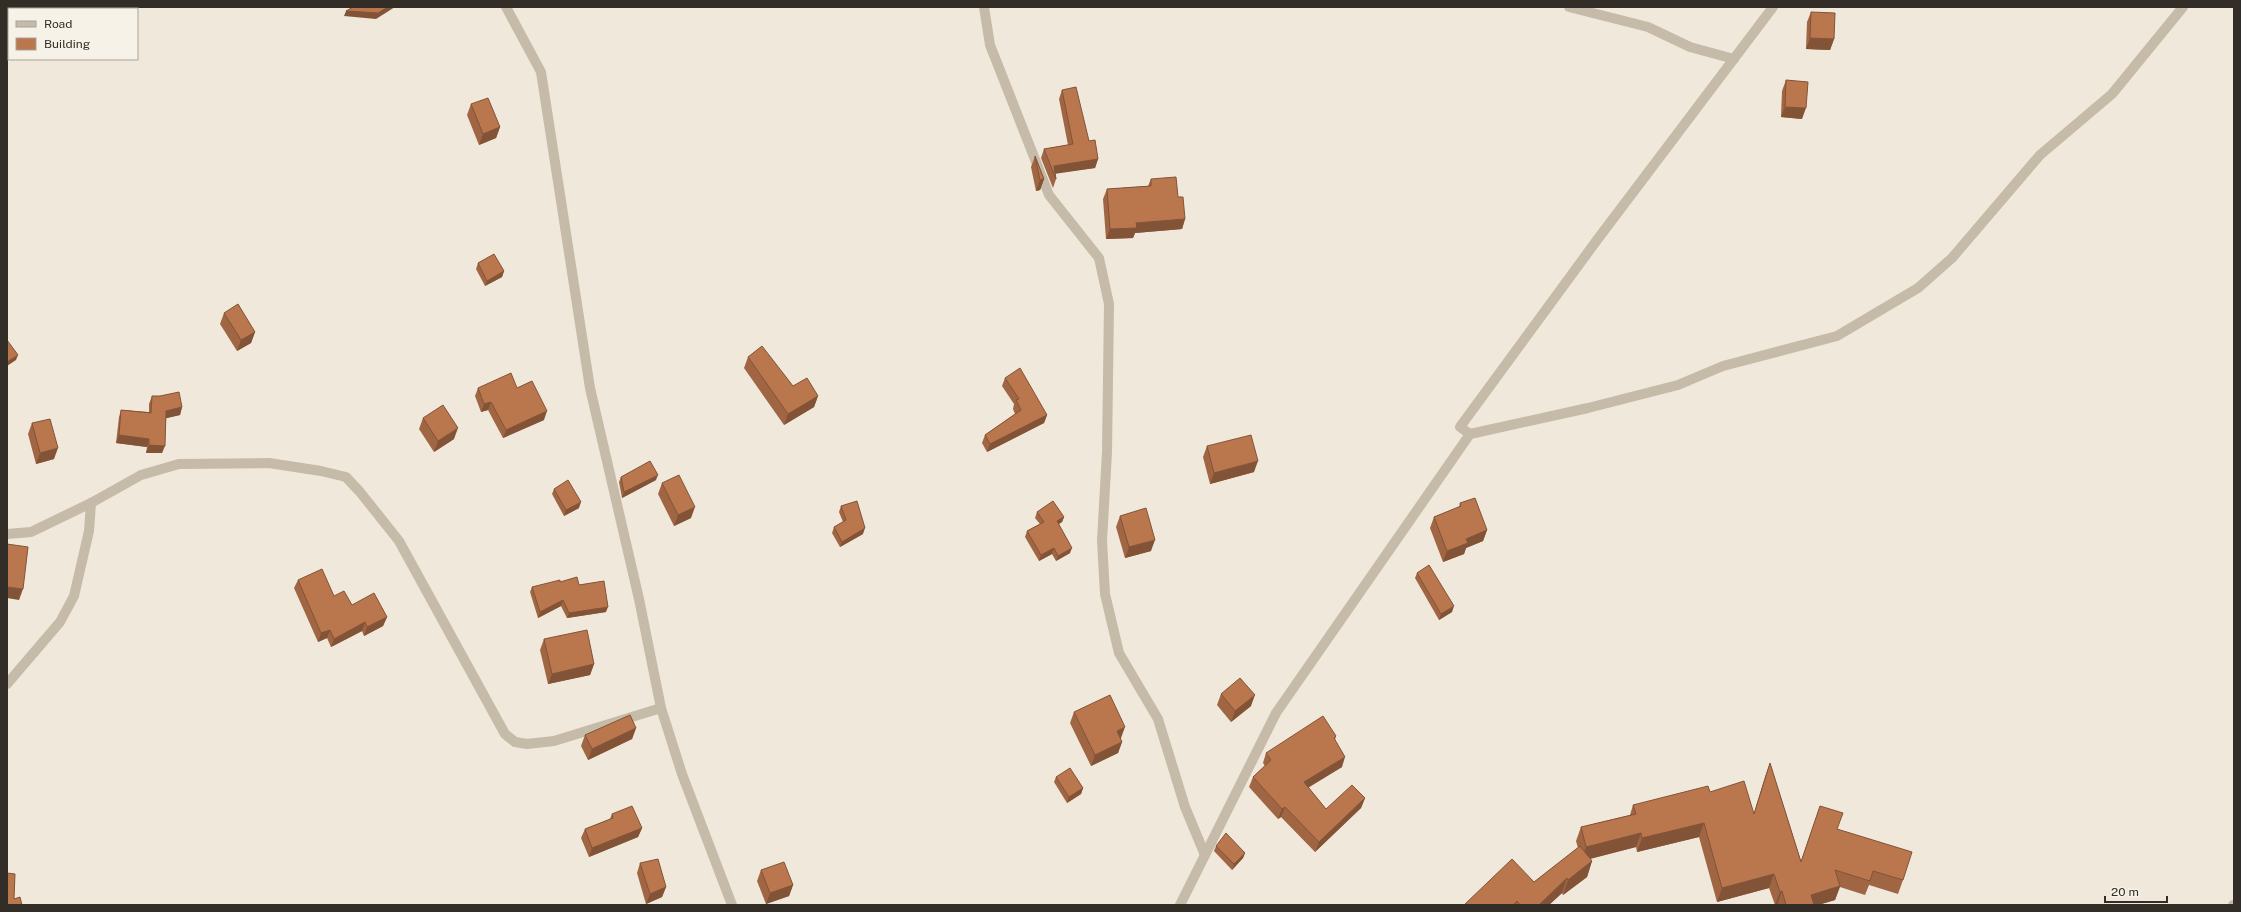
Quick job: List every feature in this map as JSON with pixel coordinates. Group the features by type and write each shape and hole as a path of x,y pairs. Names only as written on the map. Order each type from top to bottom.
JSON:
{"street":[{"path":"506,7 541,72 590,388 639,599 661,708 682,774 732,905"},
{"path":"984,7 990,45 1049,195 1099,258 1109,304 1107,452 1102,541 1105,594 1119,653 1158,719 1186,807 1205,855"},
{"path":"1569,7 1648,27 1690,47 1734,59"},
{"path":"1470,434 1460,428 1597,240 1773,7"},
{"path":"1180,905 1276,713 1470,434 1588,408 1663,389 1724,366 1837,336 1918,288 1952,258 2040,155 2112,94 2183,7"},
{"path":"7,534 31,532 91,503 140,475 179,464 269,463 321,471 346,477 360,492 399,541 505,734 514,742 527,744 554,741 661,708"},
{"path":"7,684 60,622 74,596 89,531 91,503"}],"building":[{"path":"353,7 388,7 378,13 346,11"},
{"path":"1811,12 1835,13 1834,39 1810,38"},
{"path":"1786,80 1808,82 1806,108 1785,107"},
{"path":"1076,87 1089,141 1095,140 1098,159 1054,166 1056,179 1044,149 1073,144 1062,90"},
{"path":"488,98 500,127 483,134 471,104"},
{"path":"1035,156 1044,179 1040,180"},
{"path":"1176,177 1178,197 1183,197 1185,219 1136,223 1137,228 1110,229 1107,189 1151,186 1151,179"},
{"path":"494,254 504,271 487,281 478,263"},
{"path":"238,304 255,332 241,340 224,313"},
{"path":"7,340 18,355 7,362"},
{"path":"762,346 793,386 807,378 818,396 788,414 748,357"},
{"path":"1020,368 1047,415 990,444 985,435 1021,410 1016,400 1019,399 1005,378"},
{"path":"511,373 517,388 532,381 547,411 506,430 491,402 484,404 478,388"},
{"path":"179,392 182,407 166,411 165,446 149,445 149,439 119,435 121,410 151,413 152,396"},
{"path":"443,405 458,428 438,441 423,418"},
{"path":"50,419 58,448 40,453 32,423"},
{"path":"1251,435 1258,461 1214,473 1207,446"},
{"path":"650,461 658,475 624,492 621,477"},
{"path":"679,475 695,507 678,515 662,483"},
{"path":"568,480 581,502 566,510 554,489"},
{"path":"1475,498 1487,530 1466,539 1468,543 1447,551 1434,517 1461,506 1460,503"},
{"path":"857,501 865,528 842,542 834,527 846,520 841,506"},
{"path":"1053,501 1064,517 1057,521 1072,548 1058,556 1054,548 1041,555 1027,531 1044,522 1037,512"},
{"path":"1146,508 1155,540 1129,547 1120,516"},
{"path":"7,544 28,547 23,589 7,587"},
{"path":"1429,565 1454,606 1441,614 1417,573"},
{"path":"322,569 334,596 344,591 352,605 374,593 387,617 367,627 365,622 334,639 330,630 321,633 298,580"},
{"path":"577,577 579,585 604,581 608,607 569,613 563,600 540,612 532,587"},
{"path":"587,630 594,664 552,674 544,639"},
{"path":"1240,678 1255,695 1235,711 1221,694"},
{"path":"1110,695 1125,727 1117,731 1122,742 1095,755 1074,712"},
{"path":"630,715 636,728 592,749 585,735"},
{"path":"1323,716 1336,736 1334,738 1345,757 1304,782 1326,809 1352,785 1365,798 1319,842 1285,807 1282,809 1253,777 1271,760 1266,753"},
{"path":"1770,763 1801,862 1820,806 1843,813 1837,829 1912,852 1903,880 1873,871 1870,881 1835,870 1840,886 1811,895 1814,905 1786,905 1782,891 1780,892 1774,874 1722,888 1704,823 1642,838 1641,833 1586,847 1581,827 1636,814 1633,805 1708,786 1710,792 1744,781 1754,814"},
{"path":"1070,768 1083,788 1069,797 1056,777"},
{"path":"632,806 642,828 592,848 585,829 613,818 612,814"},
{"path":"1226,833 1245,853 1234,864 1216,846"},
{"path":"1580,846 1592,861 1568,880 1567,878 1539,905 1520,905 1517,901 1513,905 1464,905 1512,859 1534,882"},
{"path":"658,859 666,887 650,894 640,863"},
{"path":"784,862 793,885 770,893 761,870"},
{"path":"7,873 15,874 14,899 20,897 22,905 7,905"}]}
